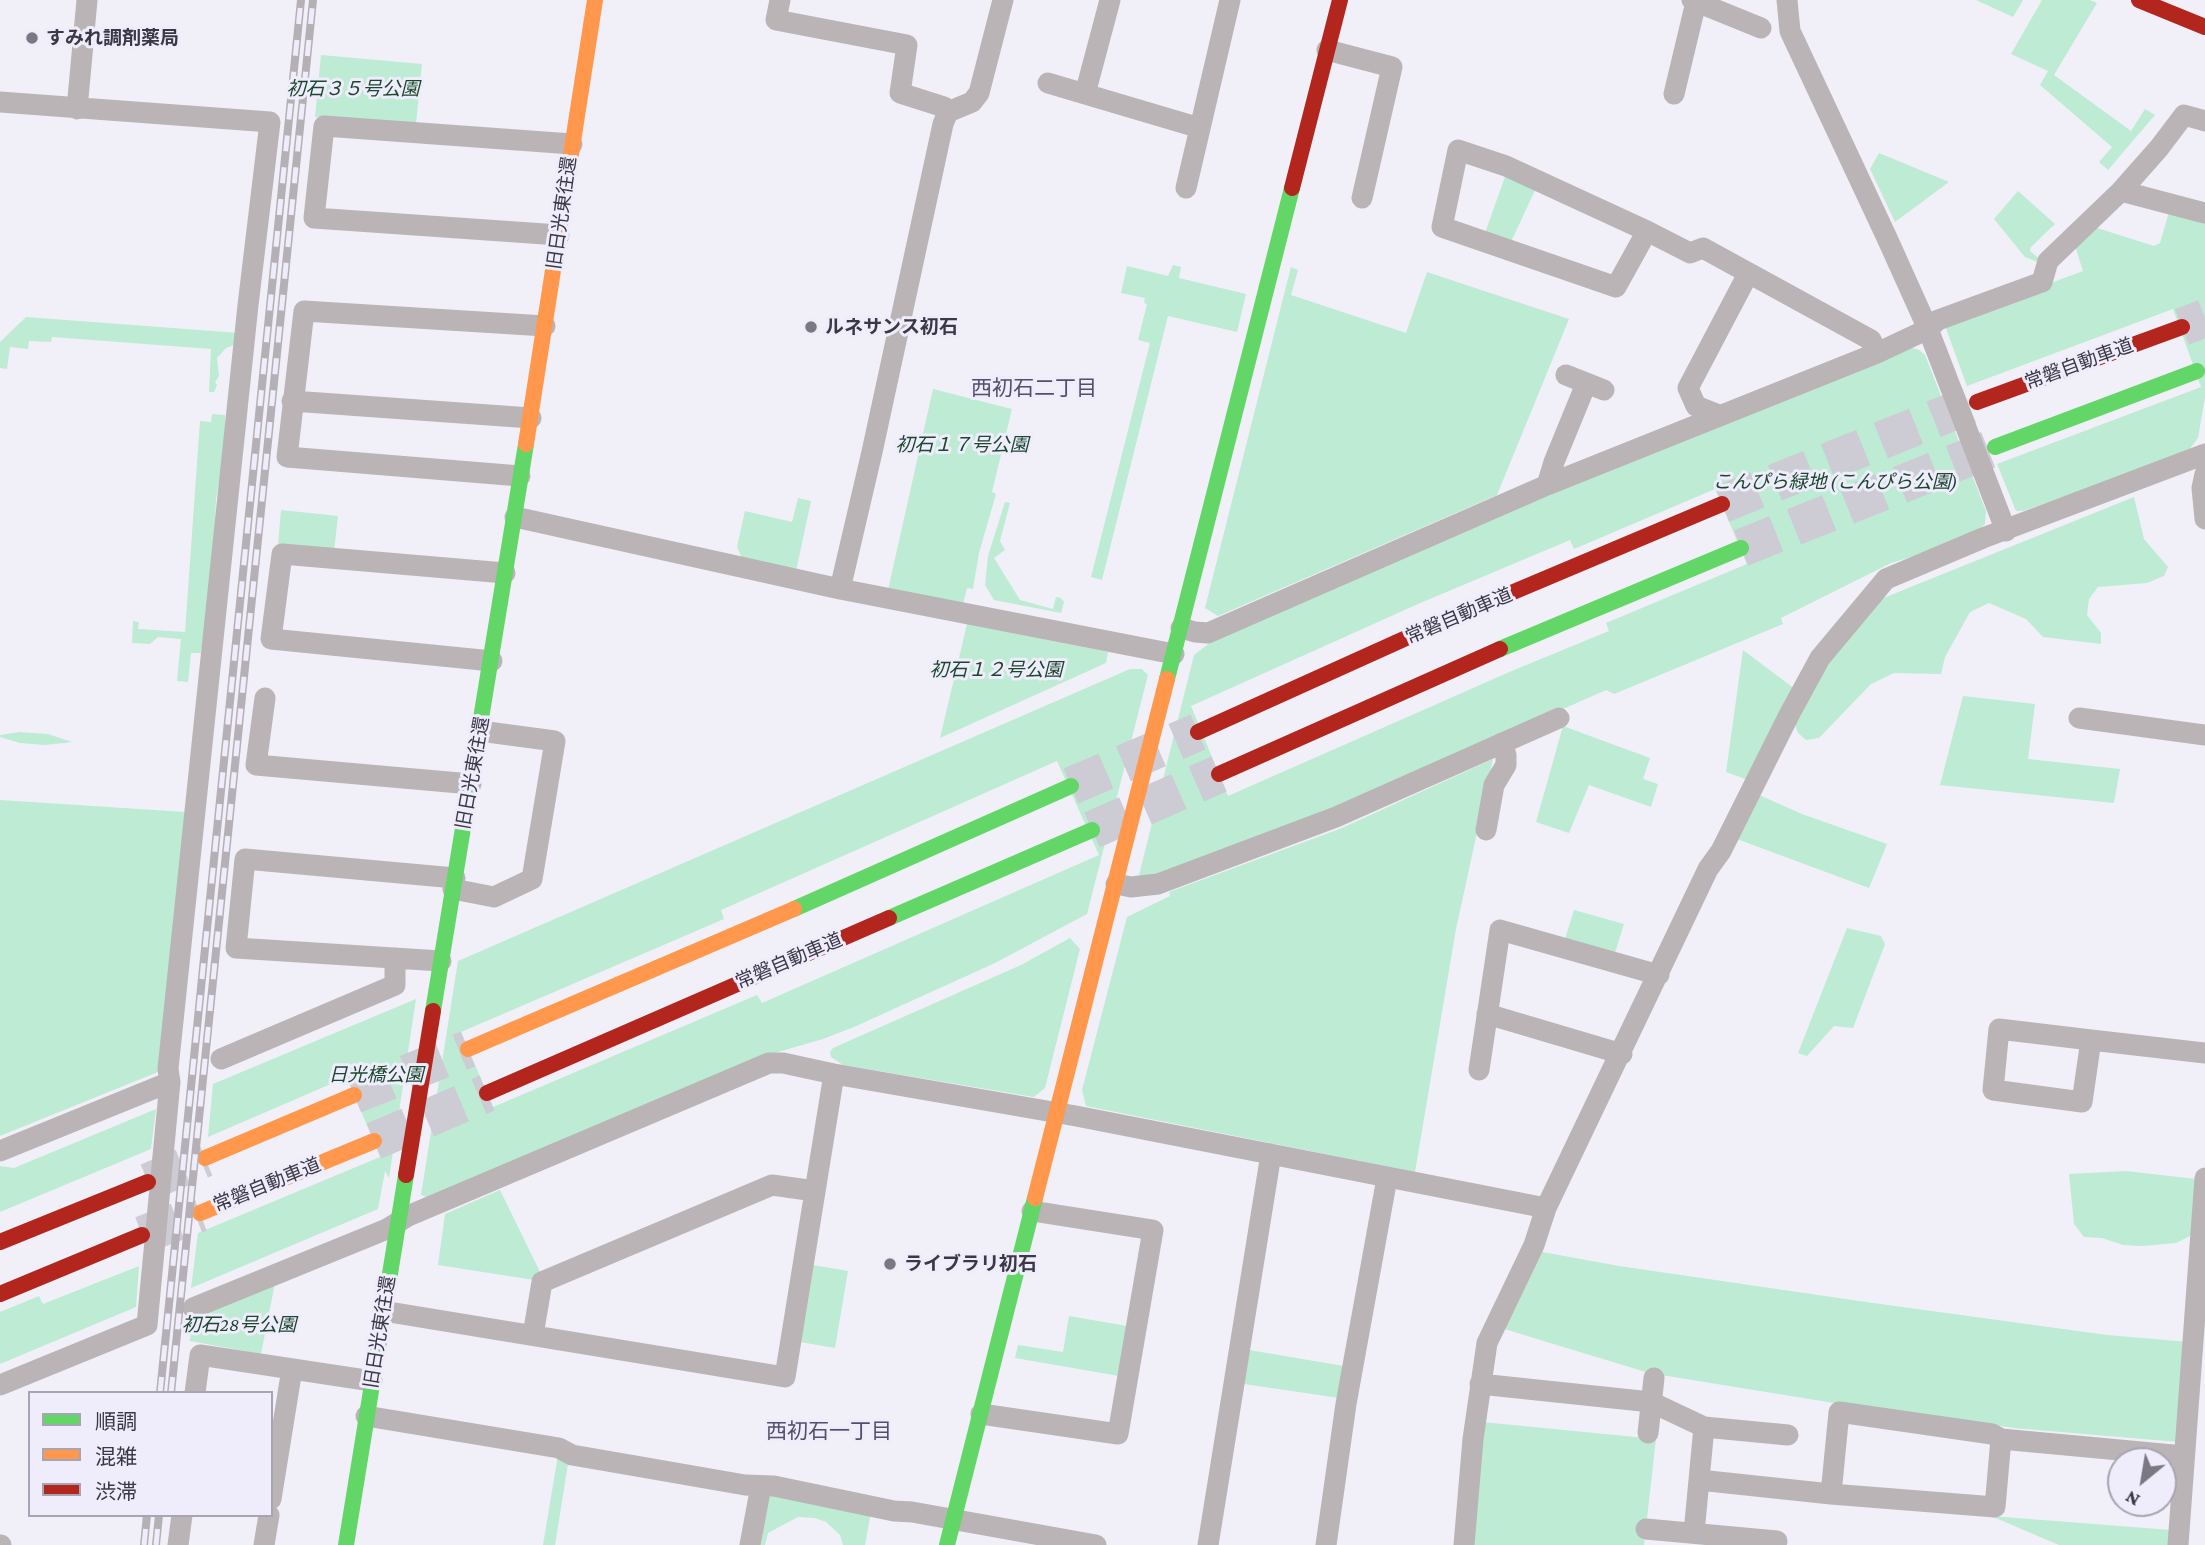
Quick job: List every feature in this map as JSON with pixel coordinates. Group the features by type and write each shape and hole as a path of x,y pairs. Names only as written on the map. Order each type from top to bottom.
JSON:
{"main road":[{"name":"旧日光東往還","path":"346,1545 492,661 595,0"},
{"path":"947,1545 1340,0"},
{"path":"2139,0 2205,27"},
{"name":"常磐自動車道","path":"1977,402 2182,327"},
{"path":"1995,447 2197,371"},
{"name":"常磐自動車道","path":"1198,732 1435,625 1722,504"},
{"path":"1219,775 1462,666 1741,548"},
{"path":"468,1049 1071,786"},
{"name":"常磐自動車道","path":"487,1093 1092,830"},
{"path":"205,1158 354,1095"},
{"name":"常磐自動車道","path":"200,1213 374,1141"},
{"path":"0,1242 148,1182"},
{"path":"0,1294 142,1235"}],"street":[{"path":"77,109 87,0"},
{"path":"780,0 776,20 907,45 900,93 944,107 948,112"},
{"path":"839,589 872,452 943,124 948,112 972,102 979,93 1003,0"},
{"path":"1085,94 1110,0"},
{"path":"1186,188 1230,0"},
{"path":"1787,0 1790,31 1928,329 2006,531"},
{"path":"1674,94 1694,1 1761,27"},
{"path":"1327,50 1392,67 1362,198"},
{"path":"1048,83 1199,128"},
{"path":"0,102 270,122 247,305 169,1056 170,1082 147,1325 0,1385"},
{"path":"1181,628 1208,633 1547,485 1877,353 1928,329 1938,320 2042,282 2048,261 2121,191 2160,148 2184,115 2205,121"},
{"path":"559,235 314,218 324,126 572,144"},
{"path":"1647,231 1616,287 1442,226 1458,150 1506,166 1647,231 1690,253 1703,248 1871,341 1877,353"},
{"path":"2121,191 2205,214"},
{"path":"1719,415 1696,406 1688,388 1748,274"},
{"path":"520,476 287,457 304,311 545,326"},
{"path":"1547,485 1554,462 1595,387 1566,375"},
{"path":"292,401 531,418"},
{"path":"1464,1545 1480,1384 1487,1343 1534,1245 1546,1209 1709,869 1721,851 1820,658 1886,579 2205,454"},
{"path":"2205,474 2202,488 2205,519"},
{"path":"515,517 839,589 1174,654"},
{"path":"492,661 271,639 282,554 505,573"},
{"path":"265,698 256,765 471,784"},
{"path":"1116,884 1131,887 1158,884 1336,817 1559,718"},
{"path":"2079,718 2205,735"},
{"path":"441,961 236,948 245,859 454,883 494,897 532,879 555,741 480,731"},
{"path":"1486,830 1494,785 1506,765 1502,743"},
{"path":"1479,1070 1500,930 1659,975"},
{"path":"221,1059 395,985 395,958"},
{"path":"1487,1014 1622,1054"},
{"path":"2091,1040 2082,1102 1993,1090 1999,1029 2091,1040 2205,1054"},
{"path":"193,1308 387,1228 757,1067 783,1063 1058,1113 1546,1209"},
{"path":"383,1311 785,1377 834,1074"},
{"path":"0,1151 170,1082"},
{"path":"1208,1545 1270,1154"},
{"path":"1326,1545 1346,1404 1387,1178"},
{"path":"2178,1545 2205,1178"},
{"path":"533,1335 542,1282 772,1185 815,1191"},
{"path":"981,1413 1118,1434 1153,1230 1032,1211"},
{"path":"195,1391 200,1355 372,1381"},
{"path":"273,1487 292,1369"},
{"path":"1648,1433 1654,1378"},
{"path":"1480,1384 1651,1402 1704,1427 1788,1435"},
{"path":"1831,1494 1839,1412 1992,1434 2001,1439 2184,1456"},
{"path":"366,1416 559,1448 572,1455 954,1520 1023,1538 1096,1545"},
{"path":"1694,1533 1704,1427"},
{"path":"1699,1480 1995,1507 2001,1439"},
{"path":"750,1545 761,1486"},
{"path":"178,1545 182,1517"},
{"path":"264,1545 269,1517"},
{"path":"1646,1529 1777,1541"}],"green space":[{"path":"1976,0 2023,0 2013,17"},
{"path":"2042,0 2090,0 2097,3 2054,75 2131,131 2145,109 2155,115 2108,170 2099,162 2112,147 2040,85 2048,71 2011,54"},
{"name":"初石３５号公園","path":"321,55 422,64 416,124 315,117"},
{"path":"1879,153 1949,182 1895,222 1870,169"},
{"path":"1506,174 1536,188 1511,242 1485,233"},
{"path":"2018,191 2055,224 2031,247 2030,251 2041,260 2040,263 2025,257 1994,219"},
{"path":"2169,212 2205,222 2205,397 2198,438 2186,454 2023,511 2016,511 1997,464 2201,387 2173,309 1967,386 1944,323 2083,271 2075,246 2094,227 2154,246 2160,243"},
{"path":"1173,265 1181,267 1179,278 1246,294 1237,332 1168,316 1102,580 1091,577 1150,343 1138,340 1147,304 1144,303 1145,298 1121,293 1127,266 1168,276"},
{"path":"1291,267 1298,270 1291,295 1406,333 1427,272 1569,319 1497,495 1218,616 1205,608"},
{"path":"26,317 239,333 234,345 226,348 217,358 217,385 214,392 209,392 211,349 52,337 51,342 29,341 28,349 10,347 7,369 0,368 0,342"},
{"name":"こんぴら緑地 (こんぴら公園)","path":"1909,347 1925,355 1986,511 1985,524 1981,528 1944,547 1891,563 1781,618 1783,624 1614,694 1606,690 1364,797 1148,878 1139,875 1194,655 1211,642 1526,504","holes":["1715,489 1747,564 1606,623 1609,631 1228,796 1191,706 1418,604 1570,540 1574,549"]},
{"name":"初石１７号公園","path":"933,389 1012,409 992,492 996,494 979,553 973,589 967,588 963,604 888,590"},
{"path":"212,414 225,415 225,449 216,499 213,564 201,653 191,653 188,682 177,681 181,639 158,637 150,644 132,643 133,621 139,622 138,629 185,632 200,421 211,422"},
{"path":"2134,497 2144,539 2168,567 2164,576 2147,583 2098,587 2089,599 2087,615 2101,633 2101,644 2043,637 2026,619 1989,603 1970,612 1945,657 1941,674 1894,673 1871,684 1819,738 1806,740 1798,733 1794,722 1825,663 1876,601"},
{"path":"798,498 811,501 796,571 742,558 737,547 745,511 792,522"},
{"path":"1005,502 1010,503 1000,541 1005,550 994,558 1020,600 1053,609 1056,597 1061,598 1064,602 1061,613 994,600 985,585 988,556"},
{"path":"281,510 338,516 334,551 278,545"},
{"name":"初石１２号公園","path":"967,624 1108,652 1106,663 940,738"},
{"path":"1743,650 1795,689 1748,780 1726,772"},
{"path":"1130,669 1142,669 1148,675 1087,914 995,963 854,1027 771,1054 429,1198 421,1195 458,961","holes":["1057,761 1099,855 762,1003 757,995 493,1107 461,1032 724,919 721,910"]},
{"path":"1963,696 2035,704 2028,759 2120,769 2114,803 1940,785"},
{"path":"1563,726 1650,758 1643,779 1658,784 1651,807 1589,785 1569,833 1536,822"},
{"path":"19,732 48,734 72,742 45,745 20,743 0,737"},
{"path":"1493,759 1456,929 1415,1172 1086,1106 1082,1090 1127,917 1170,896 1169,892 1342,828"},
{"path":"1759,795 1802,814 1887,844 1869,888 1734,838"},
{"path":"0,800 185,812 158,1072 0,1136"},
{"path":"1574,910 1624,924 1614,956 1564,942"},
{"path":"1847,928 1881,936 1885,944 1853,1028 1834,1026 1807,1056 1798,1053"},
{"path":"1070,938 1080,949 1045,1088 1034,1097 843,1065 831,1057 833,1048 1021,965"},
{"name":"日光橋公園","path":"416,999 389,1178 385,1171 378,1209 191,1288 198,1233 380,1157 347,1077 208,1137 213,1084"},
{"path":"156,1109 151,1149 0,1212 0,1166 14,1168"},
{"path":"2126,1171 2196,1179 2196,1233 2176,1243 2142,1246 2084,1237 2074,1224 2069,1174"},
{"path":"500,1190 541,1274 534,1280 438,1265 445,1214"},
{"path":"1537,1251 1619,1266 1873,1303 2107,1335 2189,1342 2178,1442 2014,1428 1649,1373 1501,1328"},
{"path":"813,1265 848,1271 835,1348 800,1342"},
{"path":"139,1266 136,1307 0,1364 0,1312 39,1296 43,1304"},
{"name":"初石28号公園","path":"275,1283 261,1354 190,1341 192,1318"},
{"path":"1069,1316 1127,1326 1119,1376 1015,1358 1018,1345 1063,1352"},
{"path":"1249,1350 1344,1366 1339,1398 1244,1384"},
{"path":"1482,1422 1656,1439 1644,1545 1471,1545"},
{"path":"558,1455 568,1464 555,1545 543,1545"},
{"path":"776,1493 871,1512 865,1545 843,1545 840,1535 826,1522 798,1517 768,1533 765,1545 761,1545 768,1498"},
{"path":"1991,1516 2171,1530 2170,1545 2059,1545"}],"tunnel":[{"path":"2182,327 2205,318"},
{"path":"1722,504 1977,402"},
{"path":"1741,548 1995,447"},
{"path":"1071,786 1198,732"},
{"path":"1092,830 1219,774"},
{"path":"354,1095 468,1049"},
{"path":"374,1141 487,1093"},
{"path":"148,1182 205,1158"},
{"path":"142,1235 200,1213"}],"railway":[{"path":"160,1391 301,0"},
{"path":"171,1391 313,0"},
{"path":"144,1545 147,1517"},
{"path":"156,1545 159,1517"}],"traffic: fast":[{"path":"1167,679 1292,188"},
{"path":"1995,447 2197,371"},
{"path":"433,1011 526,444"},
{"path":"1500,649 1741,548"},
{"path":"794,909 1071,786"},
{"path":"889,918 1092,830"},
{"path":"346,1545 406,1175"},
{"path":"947,1545 1035,1198"}],"traffic: slow":[{"path":"526,444 595,0"},
{"path":"1035,1198 1167,679"},
{"path":"468,1049 794,909"},
{"path":"205,1158 354,1095"},
{"path":"200,1213 374,1141"}],"traffic: jam":[{"path":"1292,188 1340,0"},
{"path":"2139,0 2205,27"},
{"path":"1977,402 2182,327"},
{"path":"1198,732 1435,625 1722,504"},
{"path":"1219,774 1500,649"},
{"path":"487,1093 889,918"},
{"path":"406,1175 433,1011"},
{"path":"0,1242 148,1182"},
{"path":"0,1294 142,1235"}],"place":[{"name":"すみれ調剤薬局","path":"32,38"},
{"name":"ルネサンス初石","path":"811,327"},
{"name":"ライブラリ初石","path":"890,1264"}],"district":[{"name":"西初石二丁目","path":"1034,389"},
{"name":"西初石一丁目","path":"829,1432"}]}
